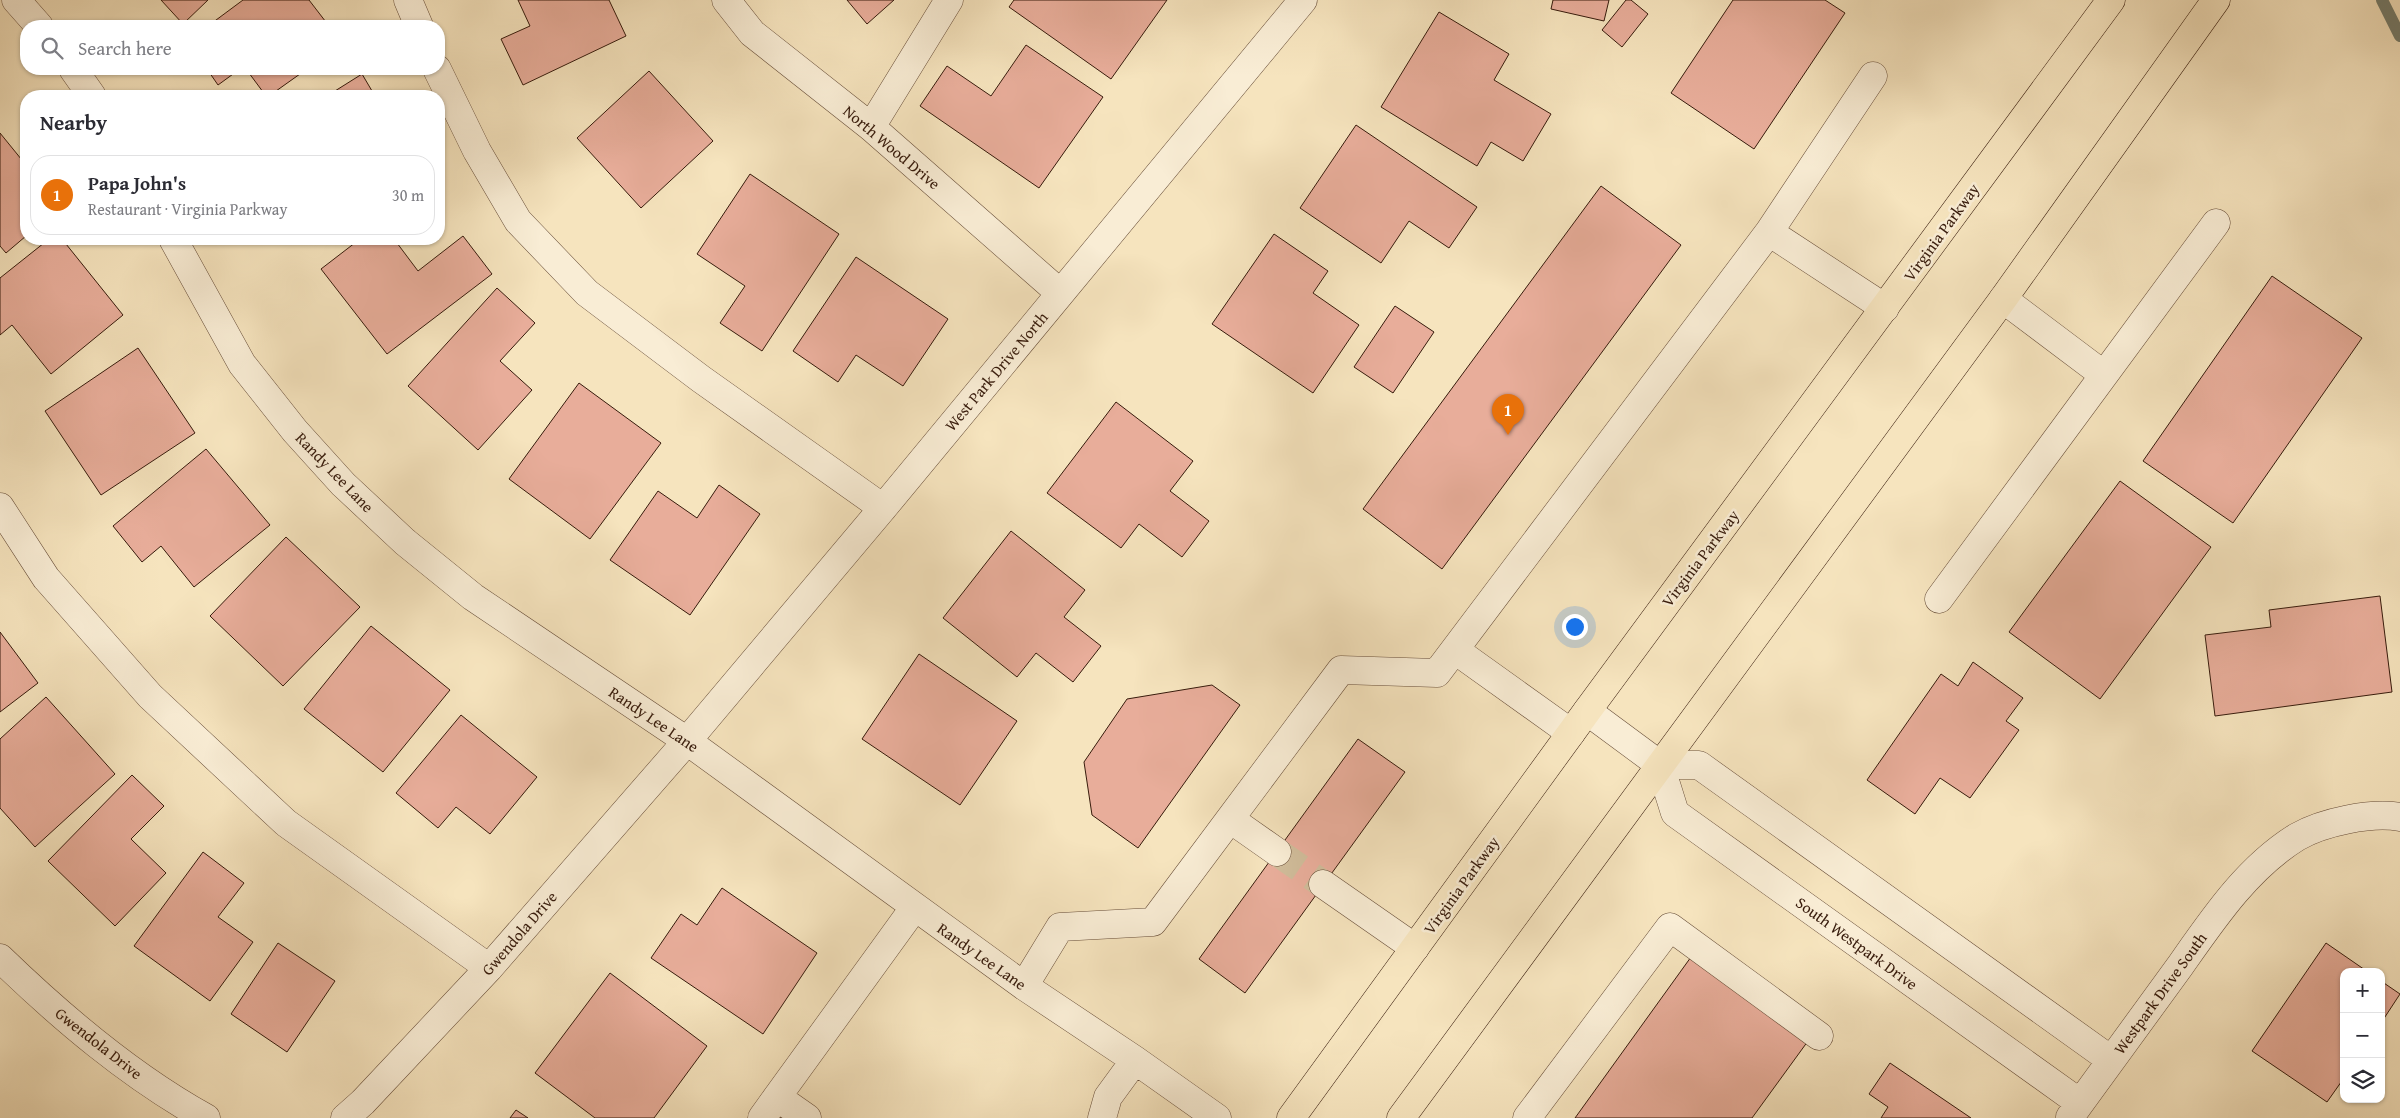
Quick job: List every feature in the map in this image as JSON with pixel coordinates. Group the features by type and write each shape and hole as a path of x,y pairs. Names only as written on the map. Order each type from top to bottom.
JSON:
{"main road":[{"name":"Virginia Parkway","path":"1291,1118 1587,711 2111,0"},
{"path":"1401,1118 2003,299 2216,0"}],"street":[{"path":"16,0 34,20"},
{"path":"408,0 416,20"},
{"name":"North Wood Drive","path":"726,0 752,33 872,126 1060,293"},
{"path":"872,126 949,0"},
{"name":"West Park Drive North","path":"686,741 883,508 1303,0"},
{"path":"77,75 88,90"},
{"path":"440,75 477,151 518,221 587,293 701,379 883,508"},
{"path":"1024,986 1060,927 1153,922 1341,670 1436,673 1769,232 1873,76"},
{"path":"1939,599 2216,223"},
{"path":"1769,232 1885,308"},
{"name":"Randy Lee Lane","path":"176,245 242,364 295,432 343,484 405,542 473,597 686,741 914,908 1217,1118"},
{"path":"2003,299 2104,375"},
{"path":"0,507 46,578 150,696 286,823 489,968"},
{"path":"1455,650 1571,733"},
{"path":"1587,711 1660,765"},
{"name":"Gwendola Drive","path":"345,1118 363,1102 489,968 686,741"},
{"name":"Westpark Drive South","path":"1660,765 1699,765 2111,1060 2216,916 2255,870 2298,837 2341,820 2387,815 2400,817"},
{"name":"South Westpark Drive","path":"1660,765 1675,813 2074,1110"},
{"path":"1230,819 1277,852"},
{"path":"1323,884 1415,948"},
{"path":"807,1118 770,1107 914,908"},
{"path":"1526,1118 1670,928 1820,1036"},
{"name":"Gwendola Drive","path":"0,958 36,993 132,1071 206,1118"},
{"path":"1102,1118 1108,1097 1135,1060"},
{"path":"2074,1110 2111,1060"}],"building":[{"path":"161,0 208,0 187,20 179,20"},
{"path":"243,0 309,0 324,20 216,20"},
{"path":"518,0 609,0 626,36 523,85 501,39 530,26"},
{"path":"847,0 894,0 867,24"},
{"path":"1014,0 1167,0 1111,79 1009,7"},
{"path":"1553,0 1609,0 1604,21 1551,9"},
{"path":"1626,0 1631,0 1648,14 1622,47 1602,30"},
{"path":"1733,0 1825,0 1845,13 1754,149 1671,93"},
{"path":"1439,12 1509,54 1494,80 1551,114 1523,161 1491,142 1477,166 1381,107"},
{"path":"1026,45 1103,97 1039,188 920,106 947,66 991,96"},
{"path":"649,71 713,141 641,208 577,138"},
{"path":"211,75 232,75 218,85"},
{"path":"250,75 299,75 277,90 262,90"},
{"path":"363,75 371,90 337,90"},
{"path":"1356,125 1477,207 1449,248 1409,221 1381,263 1300,208"},
{"path":"0,133 20,158 20,241 6,253 0,246"},
{"path":"750,174 839,234 762,351 720,323 745,286 697,254"},
{"path":"1601,186 1681,245 1442,569 1363,509"},
{"path":"1274,234 1328,271 1313,293 1359,325 1313,393 1212,324"},
{"path":"463,236 492,274 387,354 321,269 352,245 398,245 418,271"},
{"path":"41,245 67,245 123,315 51,374 12,325 0,335 0,278"},
{"path":"856,257 948,319 903,386 856,355 838,382 793,351"},
{"path":"2272,276 2362,338 2233,523 2143,461"},
{"path":"497,288 535,323 500,361 532,390 478,450 408,386"},
{"path":"1395,306 1434,332 1393,393 1354,367"},
{"path":"138,348 195,433 101,495 45,411"},
{"path":"579,383 661,443 590,539 509,479"},
{"path":"1116,402 1193,461 1170,491 1209,521 1182,557 1139,524 1121,548 1047,493"},
{"path":"206,449 270,525 194,587 161,546 142,562 113,526"},
{"path":"2120,481 2211,547 2100,699 2009,632"},
{"path":"719,485 760,514 690,615 610,560 658,491 697,518"},
{"path":"1011,531 1085,590 1064,617 1101,646 1073,682 1036,653 1017,677 943,618"},
{"path":"286,537 360,607 283,686 210,616"},
{"path":"2380,596 2392,692 2215,716 2205,635 2271,627 2269,610"},
{"path":"371,626 450,690 383,772 304,709"},
{"path":"0,632 38,683 0,712"},
{"path":"919,654 1017,721 960,805 862,739"},
{"path":"1973,662 2023,698 2006,721 2019,730 1970,798 1940,778 1915,814 1867,780 1941,674 1958,686"},
{"path":"1212,685 1240,705 1138,848 1092,815 1084,762 1127,699"},
{"path":"46,697 115,774 35,847 0,808 0,739"},
{"path":"461,715 537,777 490,834 456,807 438,828 396,793"},
{"path":"1358,739 1405,772 1245,993 1199,959"},
{"path":"132,775 164,806 131,839 166,873 115,926 48,861"},
{"path":"203,852 244,883 218,917 253,942 210,1001 134,946"},
{"path":"722,888 817,953 763,1034 651,958 681,914 697,925"},
{"path":"278,943 335,981 287,1052 231,1014"},
{"path":"2326,943 2362,968 2340,968 2340,1084 2327,1102 2252,1051"},
{"path":"1691,957 1808,1041 1752,1118 1575,1118"},
{"path":"610,973 707,1046 654,1118 595,1118 535,1073"},
{"path":"2385,984 2400,994 2385,1017"},
{"path":"1890,1063 1971,1118 1881,1118 1888,1107 1869,1094"},
{"path":"516,1110 528,1118 510,1118"}],"waterway":[{"path":"2382,0 2400,36"}],"tunnel":[{"path":"1277,852 1323,884"}],"place":[{"name":"Papa John's","path":"1508,435"}]}
